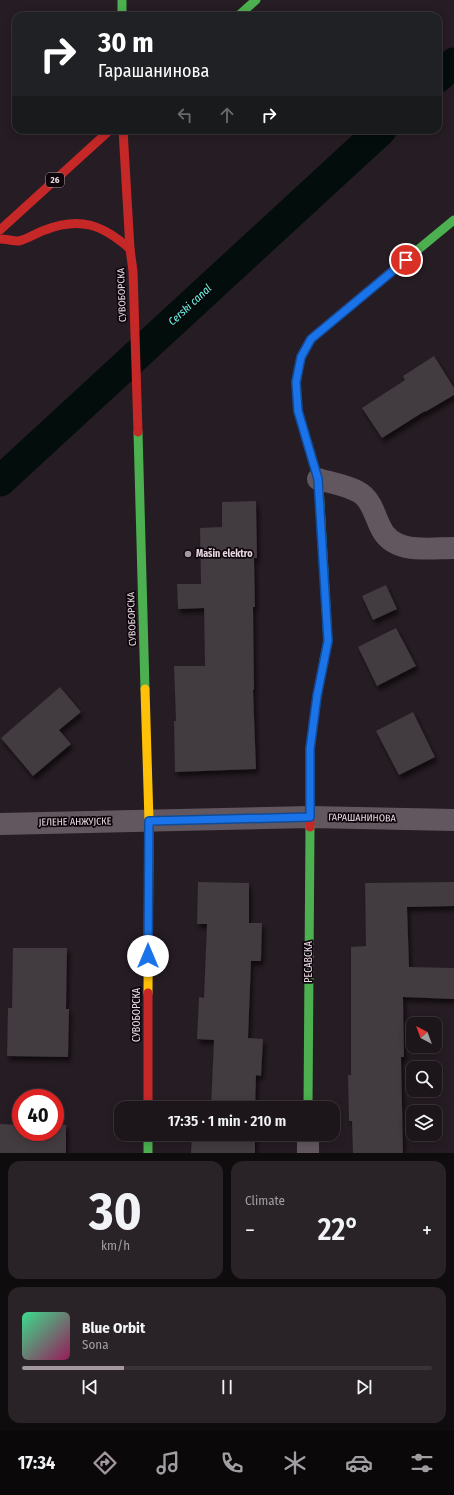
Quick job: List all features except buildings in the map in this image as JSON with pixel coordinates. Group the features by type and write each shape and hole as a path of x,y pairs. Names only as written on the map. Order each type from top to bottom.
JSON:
{"street":[{"path":"122,0 122,12"},
{"path":"242,12 256,0"},
{"name":"26","path":"0,230 106,134"},
{"name":"СУВОБОРСКА","path":"123,134 130,249 133,271 149,821 148,1101"},
{"name":"РЕСАВСКА","path":"308,1101 310,749 317,696 328,641 318,479 298,411 296,382 301,357 311,339 454,220"},
{"path":"0,239 20,241 46,229 68,223 80,222 94,224 104,228 130,249"},
{"path":"318,479 355,490 363,494 369,501 384,535 390,541 401,546 415,548 454,548"},
{"name":"ГАРАШАНИНОВА","path":"149,821 310,817 454,820"},
{"name":"ЈЕЛЕНЕ АНЖУЈСКЕ","path":"0,824 149,821"},
{"path":"148,1141 148,1153"},
{"path":"308,1141 308,1153"}],"waterway":[{"name":"Cerski canal","path":"442,74 454,63"},
{"name":"Cerski canal","path":"0,481 377,134"}],"traffic: fast":[{"path":"122,0 122,12"},
{"path":"242,12 256,0"},
{"path":"397,267 454,220"},
{"path":"138,432 145,689"},
{"path":"319,487 328,641 324,660"},
{"path":"308,1101 310,827"},
{"path":"148,1141 148,1153"}],"traffic: slow":[{"path":"145,689 149,821 148,993"}],"traffic: jam":[{"path":"0,230 106,134"},
{"path":"123,134 130,249 133,271 138,432"},
{"path":"0,239 19,241 58,226 80,224 90,225 100,229 110,234 130,249"},
{"path":"319,487 298,411 296,382 301,357 311,339 397,267"},
{"path":"310,827 310,749 317,696 324,660"},
{"path":"148,993 148,1101"}],"place":[{"name":"Mašin elektro","path":"188,554"}],"route":[{"path":"148,956 149,821 310,817 310,749 317,696 328,641 318,479 298,411 296,382 301,357 311,339 406,260"}]}
